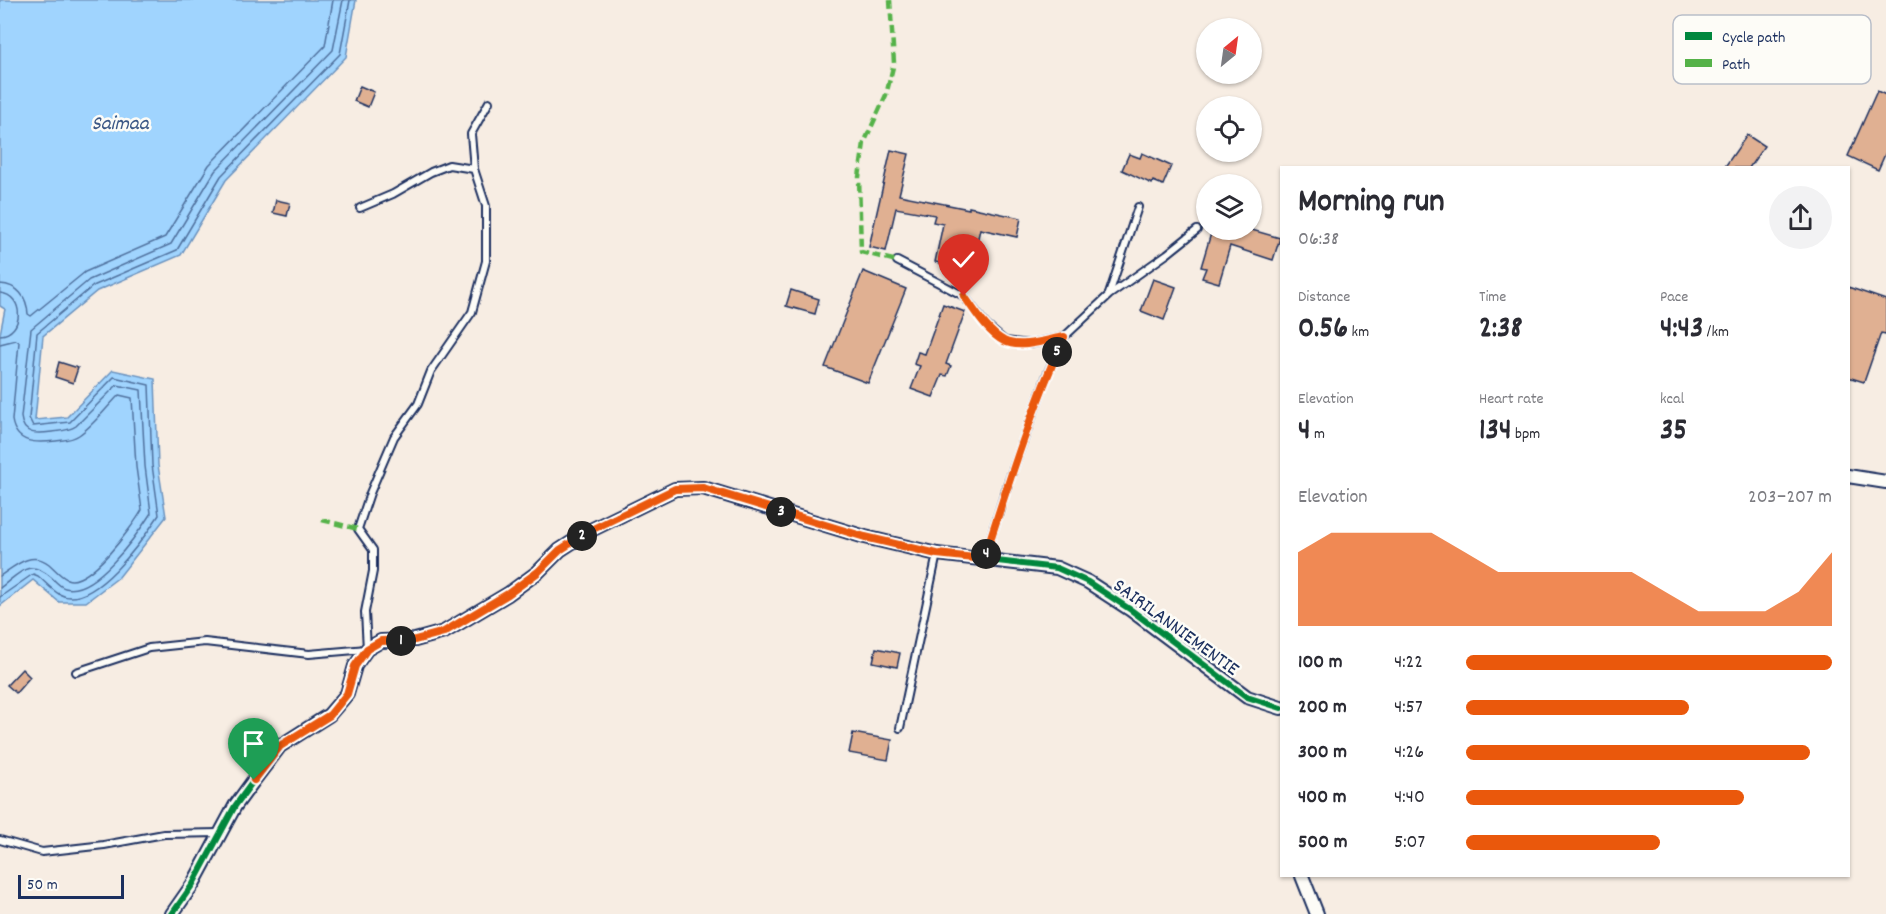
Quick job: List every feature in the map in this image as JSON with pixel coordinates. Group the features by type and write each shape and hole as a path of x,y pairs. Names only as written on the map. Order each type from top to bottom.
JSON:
{"street":[{"path":"1850,476 1886,482"},
{"name":"SAIRILANNIEMENTIE","path":"367,649 381,641 415,640 444,632 508,594 538,572 560,550 591,530 675,489 703,488 865,537 937,554 1057,568 1088,582 1131,610 1247,697 1280,708"},
{"path":"171,914 193,884 235,806 280,746 330,715 347,694 355,666 367,649"},
{"path":"1302,877 1317,914"}],"lane":[{"path":"76,672 149,648 205,642 309,654 367,649 365,612 373,571 373,550 358,529 370,493 394,437 418,404 431,371 472,312 486,261 486,206 474,169 471,134 489,102"},
{"path":"360,208 372,204 431,172 450,165 474,169"},
{"path":"1109,295 1138,207"},
{"path":"984,559 1007,486 1064,337 1109,295 1167,255 1196,231"},
{"path":"897,261 964,296 986,325 1005,341 1030,344 1064,337"},
{"path":"900,728 937,554"},
{"path":"0,840 42,852 104,845 164,834 221,832"}],"water":[{"name":"Saimaa","path":"0,0 356,0 346,57 226,180 181,255 97,291 43,336 35,420 67,417 113,370 155,379 158,465 166,517 119,577 86,602 59,602 33,580 0,606 0,334 5,309 0,306"}],"building":[{"path":"360,86 374,92 368,107 354,101"},
{"path":"1877,91 1886,95 1886,152 1878,170 1848,156"},
{"path":"1747,135 1764,146 1750,166 1725,166"},
{"path":"891,150 909,154 899,195 1021,218 1017,237 980,229 971,269 935,262 943,224 933,222 935,215 896,208 886,251 869,247"},
{"path":"1142,153 1171,166 1163,185 1153,181 1152,184 1122,170 1129,154 1140,158"},
{"path":"276,200 290,203 287,216 273,213"},
{"path":"1262,233 1280,238 1273,260 1230,246 1219,283 1202,278 1206,268 1201,267 1209,240 1262,240"},
{"path":"863,271 906,289 868,383 825,367"},
{"path":"1153,279 1176,287 1164,320 1141,311"},
{"path":"1850,288 1886,300 1886,334 1881,333 1864,382 1850,378"},
{"path":"791,290 819,299 815,314 786,306"},
{"path":"943,304 965,312 946,364 951,366 947,376 942,375 933,397 911,389 920,366 914,364 918,352 925,354"},
{"path":"59,362 78,368 73,383 55,377"},
{"path":"876,648 900,653 897,667 873,662"},
{"path":"22,669 30,677 16,693 7,685"},
{"path":"853,733 892,740 888,760 849,753"}],"marked path":[{"path":"890,0 894,63 886,95 864,143 859,177 861,252 897,261"},
{"path":"322,520 358,529"}],"cycle path":[{"path":"172,914 193,884 235,806 254,780 280,746 329,715 347,694 355,666 367,649 381,641 415,640 444,632 508,594 538,572 560,550 591,530 675,489 703,488 865,537 937,554 1057,568 1088,582 1131,610 1247,697 1280,708"}],"route":[{"path":"254,780 280,746 330,715 347,694 355,666 367,649 381,641 415,640 444,632 508,594 538,572 560,550 591,530 675,489 703,488 865,537 937,554 984,559 1007,486 1047,375 1064,337 1030,344 1005,341 986,325 964,296"}]}
